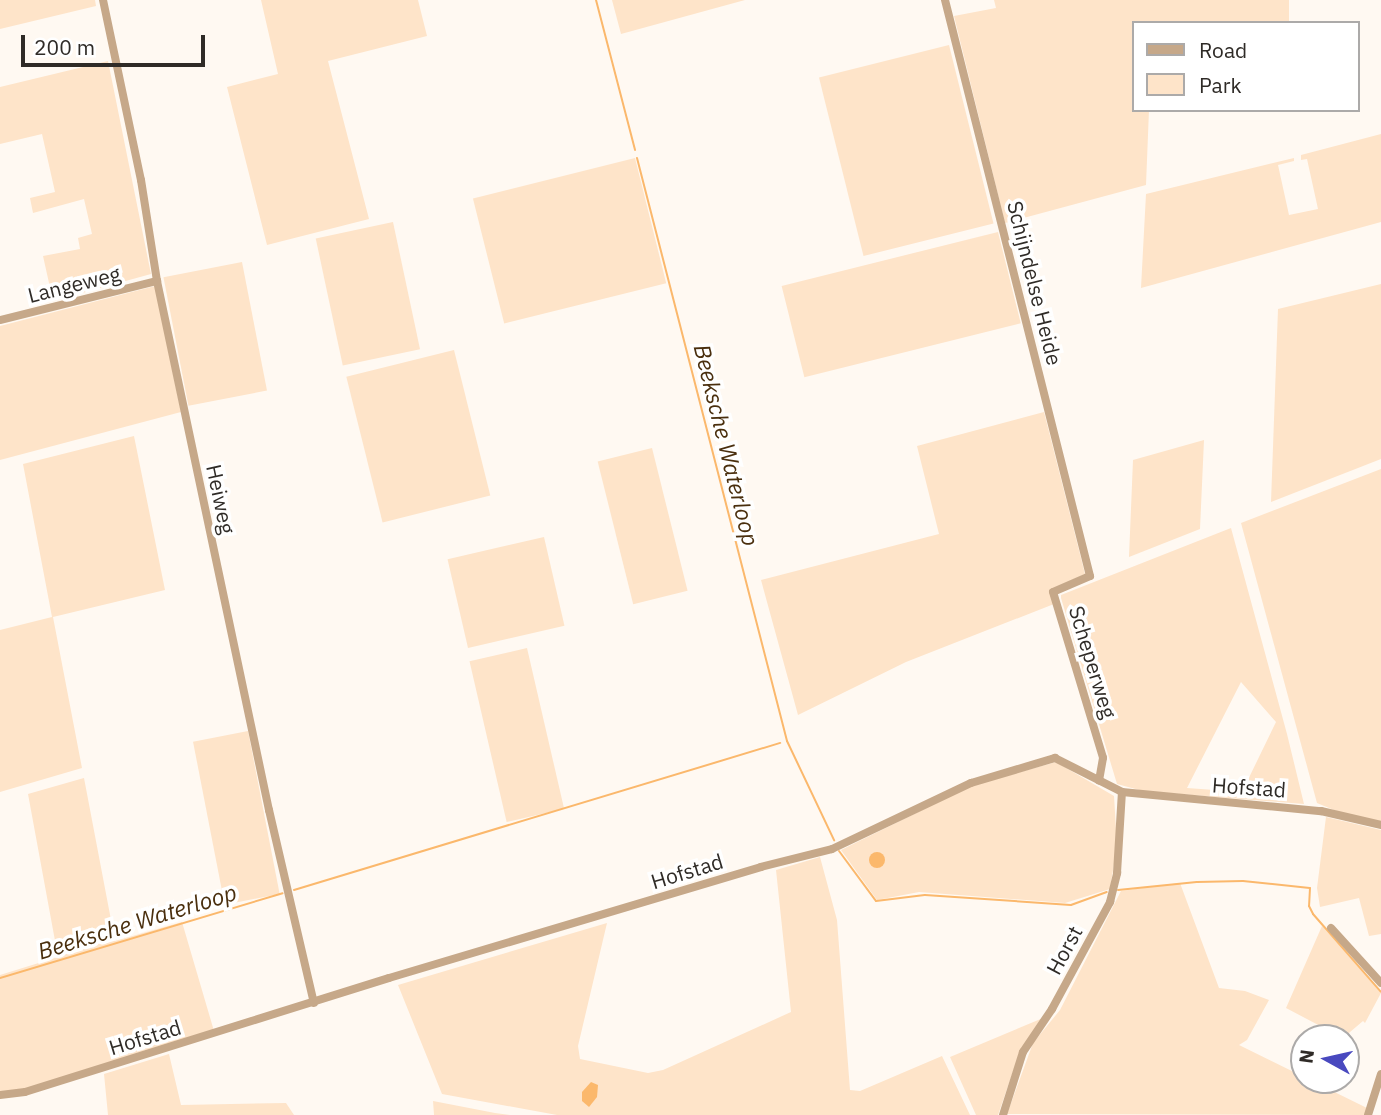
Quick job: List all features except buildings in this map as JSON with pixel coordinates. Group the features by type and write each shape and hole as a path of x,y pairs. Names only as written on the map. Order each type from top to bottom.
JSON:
{"street":[{"name":"Heiweg","path":"103,0 141,180 157,281 269,810 314,1003"},
{"name":"Schijndelse Heide","path":"945,0 1090,576"},
{"name":"Langeweg","path":"0,320 157,281"},
{"name":"Scheperweg","path":"1090,576 1053,592 1103,758 1099,781"},
{"name":"Hofstad","path":"0,1095 25,1093 721,879 832,849 971,783 1055,758 1122,792 1321,811 1381,825"},
{"name":"Horst","path":"1003,1115 1023,1052 1052,1009 1110,902 1118,873 1122,792"},
{"path":"1331,928 1381,982"},
{"path":"1368,1115 1381,1074"}],"green space":[{"path":"0,0 95,0 96,6 0,29"},
{"path":"261,0 418,0 427,36 328,61 369,219 267,245 227,87 278,74"},
{"path":"612,0 745,0 621,34"},
{"path":"994,0 1289,0 1289,21 1132,21 1132,112 1149,112 1146,185 1005,223 954,16 996,8"},
{"path":"949,45 994,224 863,256 819,77"},
{"path":"108,61 151,274 53,301 43,256 80,249 78,238 92,234 84,199 33,213 30,198 55,192 42,134 0,144 0,87"},
{"path":"1381,134 1381,222 1141,288 1146,194 1294,158 1294,161 1278,165 1289,215 1318,209 1307,159 1301,160 1301,155"},
{"path":"635,158 666,283 504,324 473,198"},
{"path":"393,222 420,349 343,366 316,238"},
{"path":"998,232 1021,323 804,377 782,286"},
{"path":"242,262 267,391 188,406 163,277"},
{"path":"1381,284 1381,459 1271,502 1278,309"},
{"path":"155,286 181,412 0,460 0,326"},
{"path":"454,350 490,496 383,522 346,377"},
{"path":"1044,412 1085,574 1054,588 1054,604 906,662 798,715 761,580 939,534 917,446"},
{"path":"134,436 165,590 53,617 82,768 0,792 0,630 52,617 23,464"},
{"path":"1204,440 1200,529 1129,557 1133,460"},
{"path":"652,448 688,591 633,604 598,462"},
{"path":"1381,469 1381,822 1341,813 1317,803 1241,523"},
{"path":"1231,528 1304,804 1143,791 1117,784 1061,595","holes":["1241,682 1276,722 1242,792 1187,788"]},
{"path":"544,537 564,626 468,648 448,559"},
{"path":"527,648 564,809 507,822 470,661"},
{"path":"248,731 280,894 225,905 193,742"},
{"path":"1056,762 1114,796 1117,845 1110,889 1065,903 919,892 877,900 841,850 971,786"},
{"path":"84,778 115,941 182,922 214,1031 29,1088 0,1093 0,975 58,957 28,794"},
{"path":"1326,817 1381,830 1381,934 1369,936 1359,898 1320,907 1317,888"},
{"path":"820,857 837,920 850,1090 860,1091 942,1056 970,1115 557,1115 442,1094 398,985 607,923 578,1046 580,1059 648,1073 663,1070 791,1012 776,870"},
{"path":"1180,883 1219,988 1245,991 1269,1000 1247,1040 1239,1045 1290,1070 1290,1094 1338,1094 1367,1108 1365,1115 1007,1114 1033,1043 1060,1010 1121,891"},
{"path":"1322,926 1381,993 1365,1023 1363,1021 1359,1024 1316,1024 1286,1008"},
{"path":"1043,1018 1019,1054 998,1115 976,1115 950,1057"},
{"path":"169,1054 181,1105 286,1103 294,1115 108,1115 104,1074"},
{"path":"433,1101 495,1113 510,1115 434,1115"}],"shaded area":[{"path":"874,852 880,852 885,860 883,866 874,868 869,863 869,857"},
{"path":"591,1082 598,1085 597,1097 589,1107 582,1101 582,1092"}],"waterway":[{"name":"Beeksche Waterloop","path":"596,0 635,150"},
{"name":"Beeksche Waterloop","path":"637,158 787,741 834,840"},
{"name":"Beeksche Waterloop","path":"294,890 780,743"},
{"path":"839,851 876,901 925,895 1071,905 1107,892"},
{"path":"1118,890 1197,882 1243,881 1310,888 1309,906 1313,914 1381,992"},
{"name":"Beeksche Waterloop","path":"0,978 283,893"}]}
